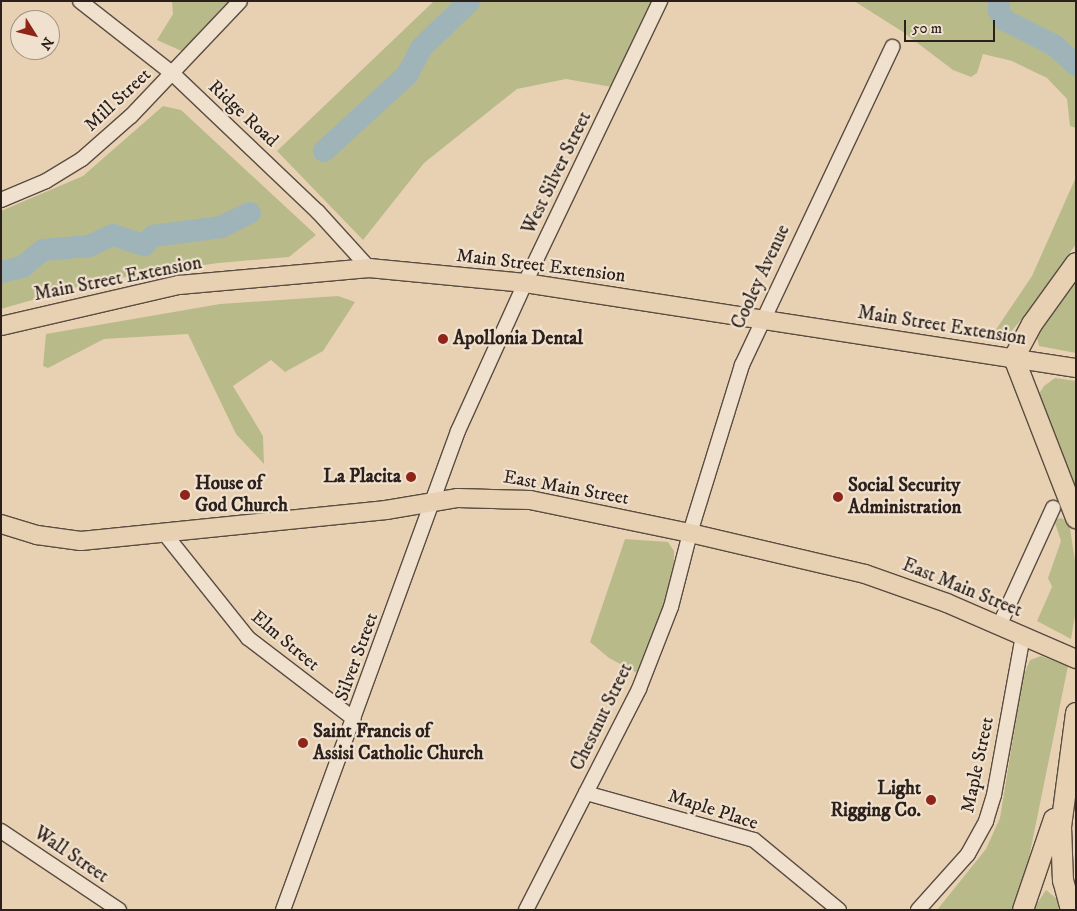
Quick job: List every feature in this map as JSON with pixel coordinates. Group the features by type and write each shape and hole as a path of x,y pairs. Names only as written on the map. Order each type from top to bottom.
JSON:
{"highway":[{"path":"1076,263 1032,324 1014,358 1076,518"},
{"path":"1071,910 1061,852 1066,776 1076,713"},
{"path":"1023,910 1066,776"}],"main road":[{"name":"Main Street Extension","path":"1,326 179,285 369,268 525,283 1076,368"},
{"name":"East Main Street","path":"1,524 37,535 81,541 165,534 386,510 432,501 483,496 522,500 690,533 865,574 999,626 1076,659"}],"street":[{"name":"Ridge Road","path":"80,1 173,74 318,212 369,268"},
{"name":"Mill Street","path":"1,200 46,181 82,159 173,74 240,1"},
{"name":"West Silver Street","path":"432,501 468,408 525,283 660,1"},
{"name":"Cooley Avenue","path":"690,533 727,407 761,319 892,47"},
{"name":"Silver Street","path":"282,910 432,501"},
{"path":"999,626 1053,508"},
{"name":"Chestnut Street","path":"526,910 635,696 660,638 690,533"},
{"name":"Elm Street","path":"165,534 248,638 354,718"},
{"name":"Maple Street","path":"918,910 968,854 986,821 994,795 1023,636"},
{"name":"Maple Place","path":"586,792 754,840 839,910"},
{"name":"Wall Street","path":"1,831 119,910"}],"green space":[{"path":"172,1 234,1 186,53 157,40 173,14"},
{"path":"434,1 652,1 612,87 566,79 517,89 424,163 363,240 277,151"},
{"path":"854,1 1076,1 1076,128 1070,126 1067,99 1047,78 1012,61 983,54 977,73 971,77 953,70 903,32"},
{"path":"163,106 181,110 316,235 289,257 218,263 98,281 1,309 1,211 83,176"},
{"path":"1076,177 1076,244 1038,299 1010,333 995,331 1032,276"},
{"path":"1076,282 1076,353 1039,346 1036,333"},
{"path":"338,296 355,302 323,351 285,372 271,360 233,386 263,436 264,464 236,434 188,334 104,339 48,368 43,366 46,334 220,304"},
{"path":"1055,378 1076,381 1076,500 1038,395 1044,386"},
{"path":"1061,518 1069,522 1076,567 1076,610 1071,639 1037,621 1052,587 1048,578 1061,541 1054,520"},
{"path":"625,539 668,542 674,551 674,566 657,628 639,674 609,658 590,642"},
{"path":"1041,656 1068,666 1022,892 1012,910 937,910 986,849 1000,818 1023,677 1030,660"},
{"path":"1046,890 1057,899 1059,910 1033,910"}],"waterway":[{"path":"324,151 407,75 422,47 470,1"},
{"path":"999,1 999,11 1004,20 1054,45 1076,65"},
{"path":"1,272 22,267 43,250 89,246 113,235 144,245 153,236 221,227 250,213"}],"place":[{"name":"Apollonia Dental","path":"443,339"},
{"name":"La Placita","path":"411,477"},
{"name":"House of God Church","path":"185,495"},
{"name":"Social Security Administration","path":"838,497"},
{"name":"Saint Francis of Assisi Catholic Church","path":"303,743"},
{"name":"Light Rigging Co.","path":"931,800"}]}
